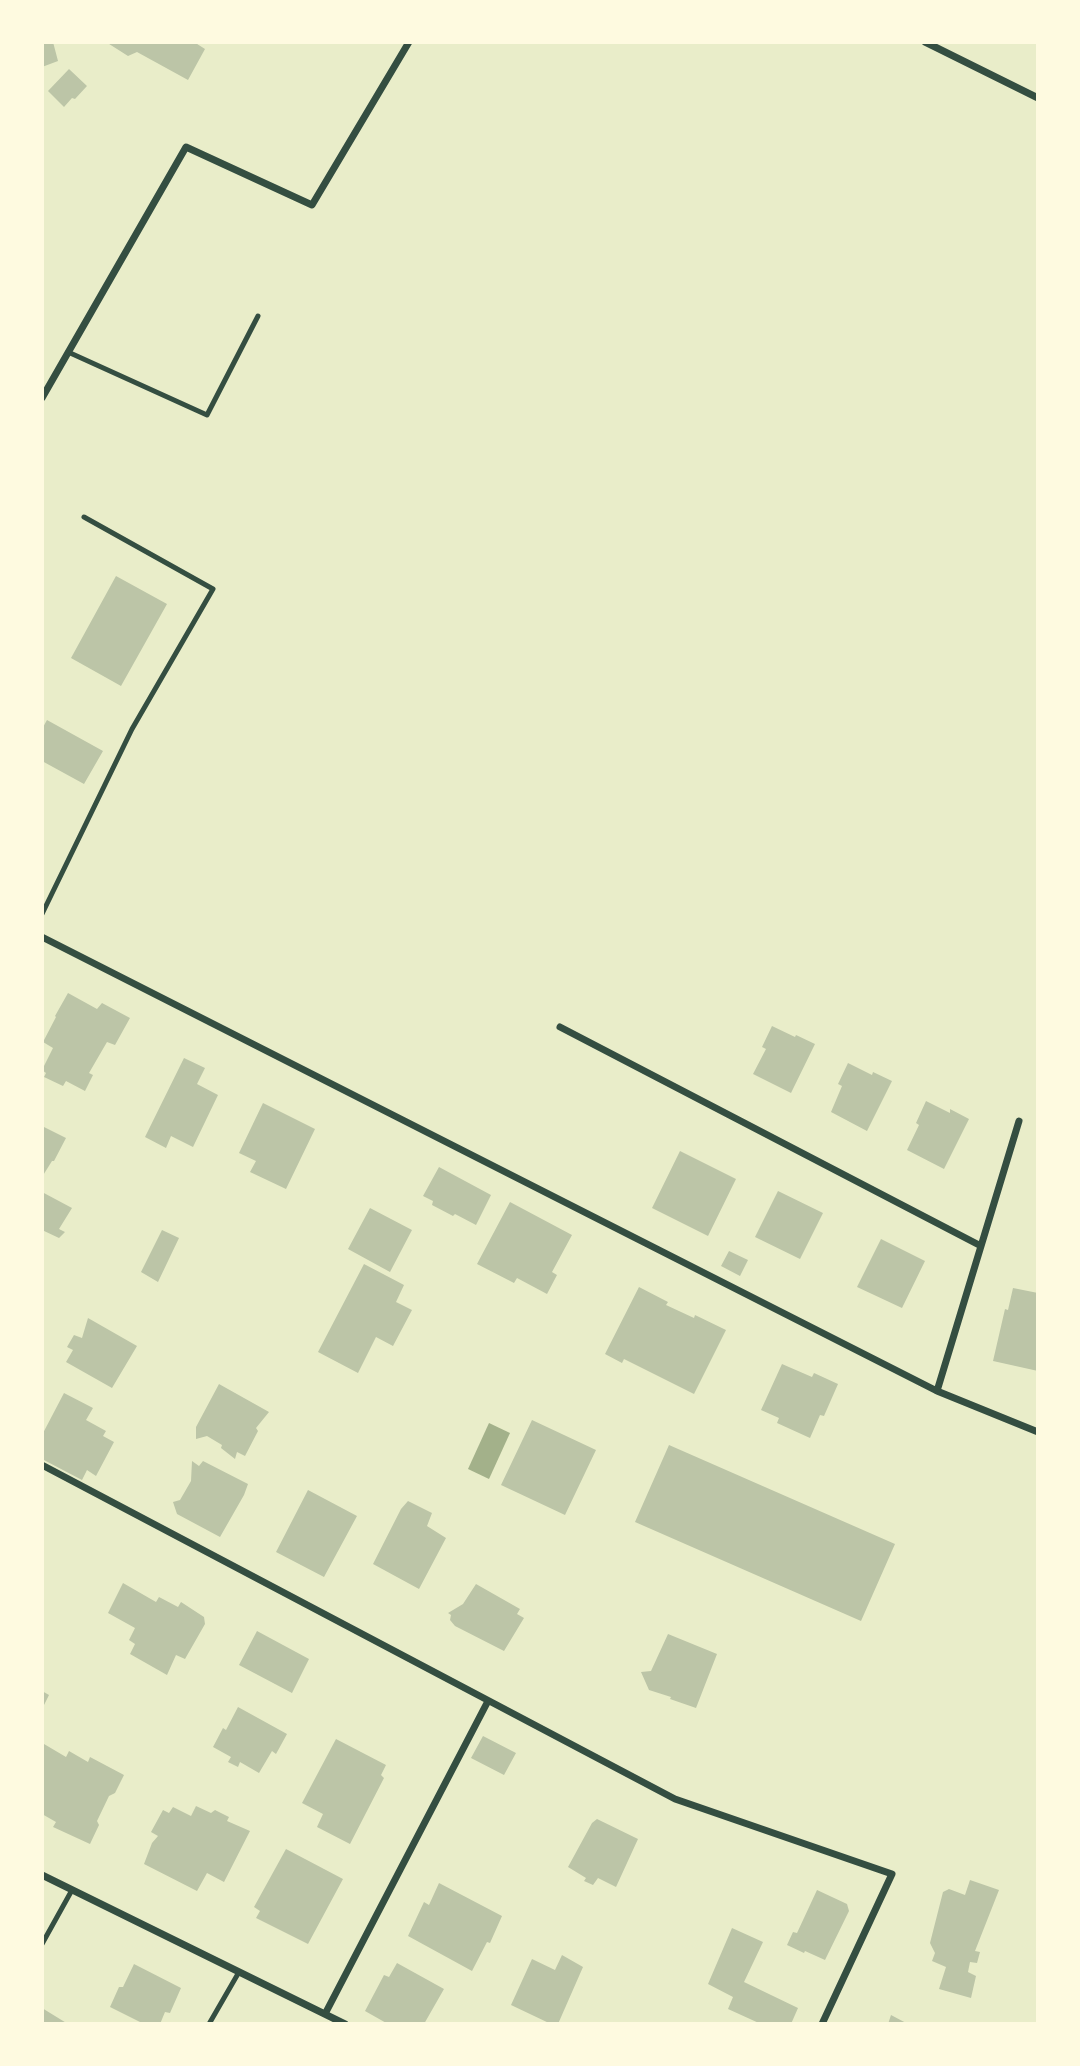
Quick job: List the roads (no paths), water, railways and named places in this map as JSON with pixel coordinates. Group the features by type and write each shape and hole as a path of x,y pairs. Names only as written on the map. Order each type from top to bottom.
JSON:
{"street":[{"path":"42,398 187,147 312,205 409,42"},
{"path":"925,42 1038,98"},
{"path":"42,937 937,1391 1038,1432"},
{"path":"560,1027 981,1246"},
{"path":"937,1391 1019,1121"},
{"path":"42,1465 676,1798 892,1874 822,2024"},
{"path":"325,2014 488,1701"},
{"path":"42,1875 345,2024"}],"lane":[{"path":"68,352 207,415 258,316"},
{"path":"42,914 132,729 213,589 84,517"},
{"path":"42,1944 72,1890"},
{"path":"209,2024 239,1972"}]}
